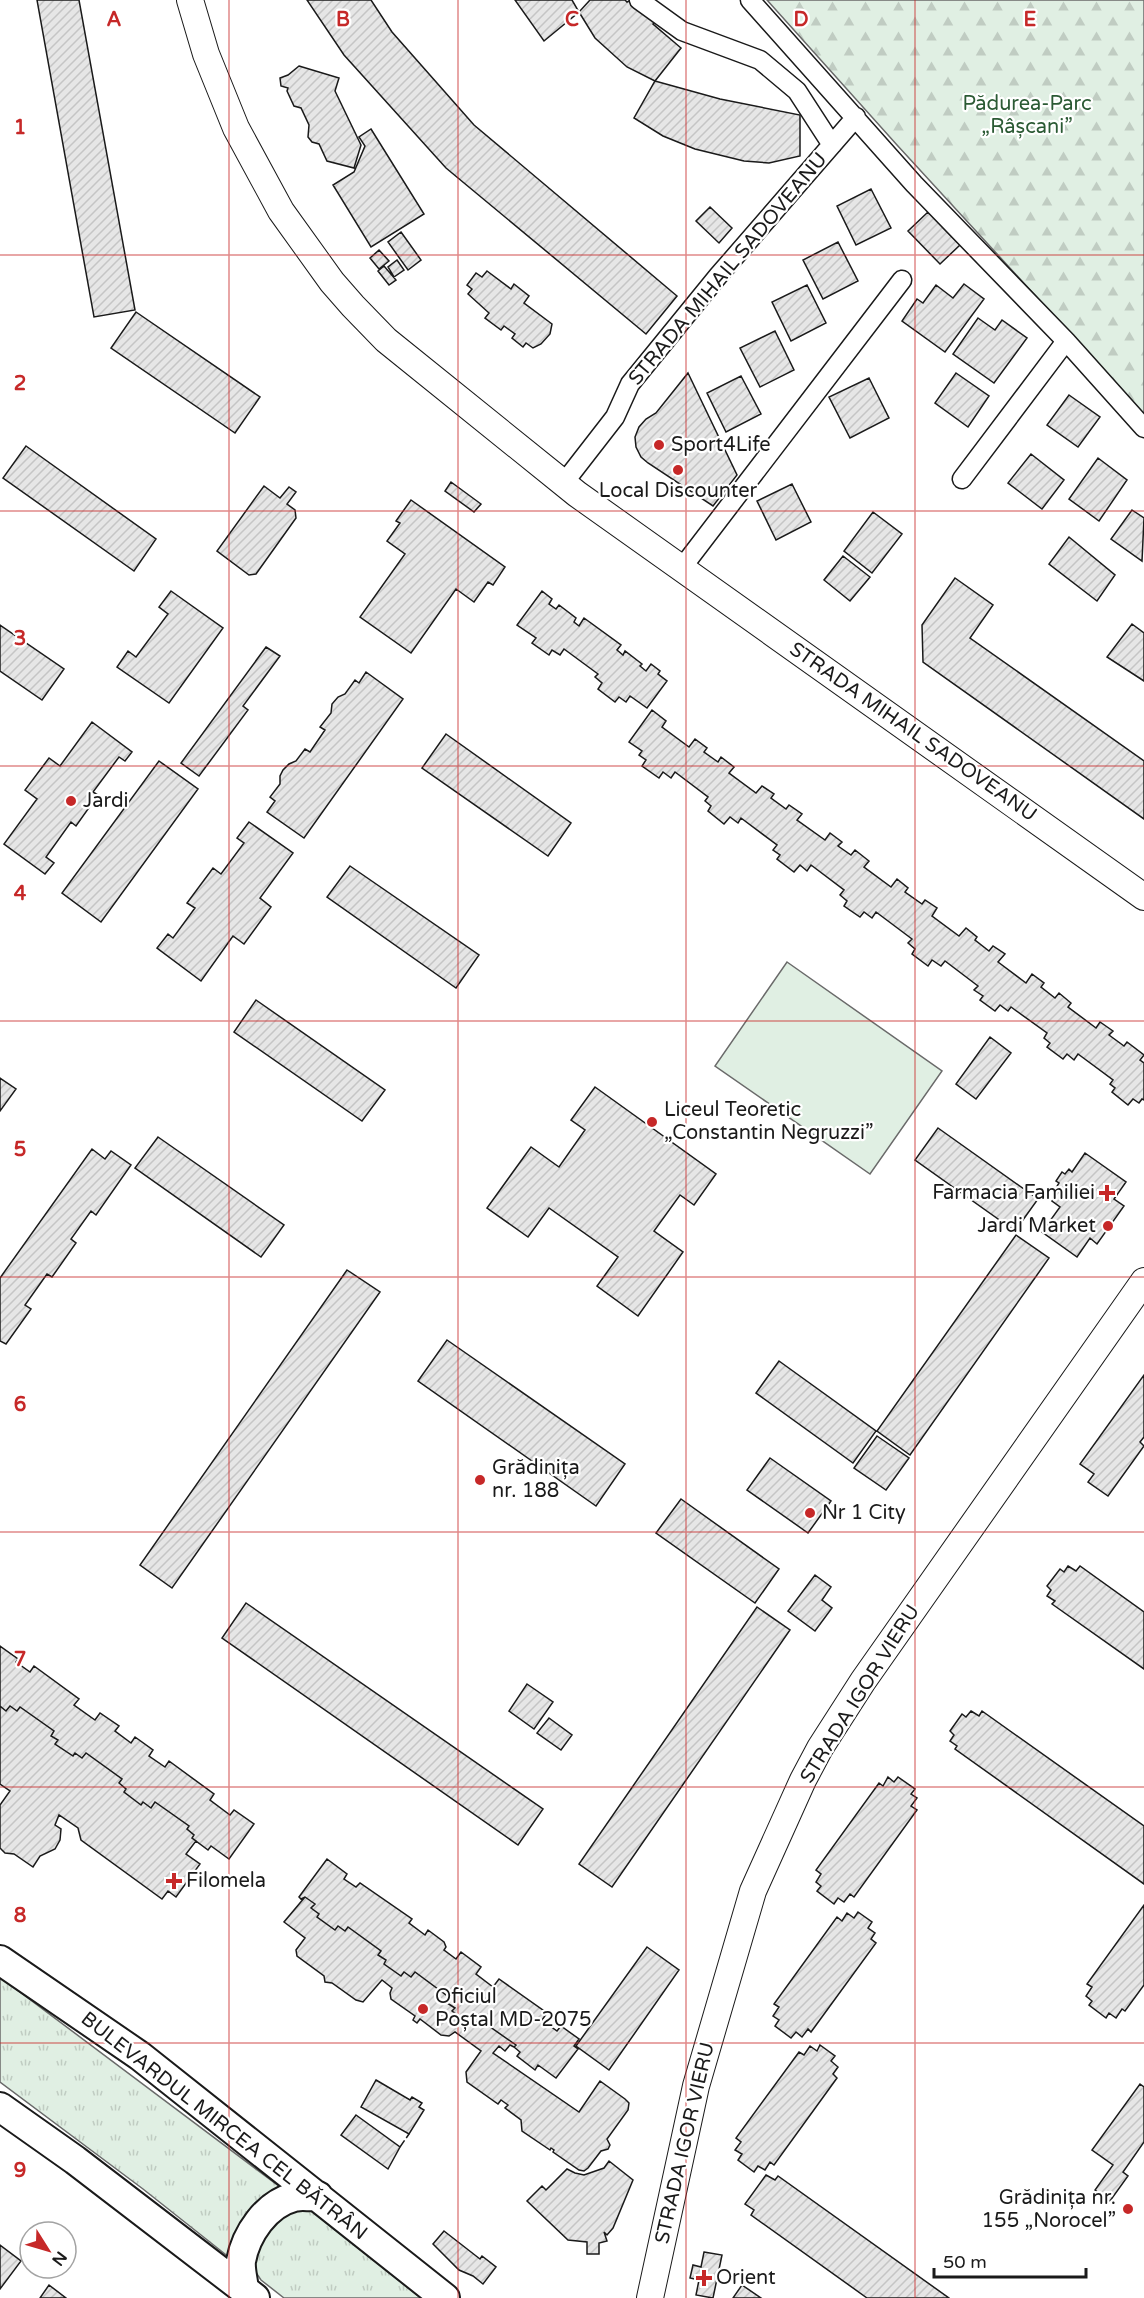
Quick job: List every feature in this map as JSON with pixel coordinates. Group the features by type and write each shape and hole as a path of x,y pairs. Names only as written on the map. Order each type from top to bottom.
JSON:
{"main road":[{"name":"STRADA MIHAIL SADOVEANU","path":"190,0 206,54 236,128 281,211 316,262 352,306 386,340 563,484 1144,897"},
{"name":"STRADA IGOR VIERU","path":"650,2298 696,2086 740,1935 753,1891 803,1780 820,1748 863,1681 1144,1281"},
{"name":"BULEVARDUL MIRCEA CEL BĂTRÂN","path":"0,1960 140,2056 445,2298"},
{"path":"0,2107 84,2166 250,2294"},
{"path":"250,2294 241,2263 244,2249 257,2224 278,2204 294,2197 318,2196"}],"street":[{"path":"639,0 682,31 760,60 797,91 832,145"},
{"path":"750,0 914,184 1066,341 1144,428"},
{"name":"STRADA MIHAIL SADOVEANU","path":"563,484 615,417 630,384 718,276 856,117"},
{"path":"681,568 902,280"},
{"path":"962,479 1066,341"}],"green space":[{"name":"Pădurea-Parc „Râșcani”","path":"767,0 1144,0 1144,414 897,145"},
{"path":"787,962 942,1071 870,1174 715,1066"},
{"path":"0,1977 280,2187 269,2195 230,2258 143,2189 0,2082"},
{"path":"306,2209 313,2212 421,2298 284,2298 261,2280 255,2271 254,2251 282,2213"}],"building":[{"path":"37,0 79,0 135,310 94,317"},
{"path":"307,0 371,0 392,32 474,125 677,296 646,334 446,168 344,55"},
{"path":"515,0 572,0 579,12 544,41"},
{"path":"590,0 625,0 627,2 631,0 657,18 653,24 681,48 655,81 627,67 595,38 579,12"},
{"path":"299,66 339,78 335,91 361,145 354,168 327,161 319,144 312,142 308,137 309,125 301,108 294,106 287,91 288,88 281,86 280,78"},
{"path":"655,81 720,99 800,115 800,156 769,163 744,161 695,149 663,136 634,118"},
{"path":"371,129 424,214 371,247 333,185 354,172 365,146 359,137"},
{"path":"871,189 891,228 856,245 837,206"},
{"path":"710,207 732,228 719,243 696,221"},
{"path":"928,212 960,245 940,264 908,231"},
{"path":"401,232 421,260 408,270 388,242"},
{"path":"838,242 858,281 823,299 803,260"},
{"path":"379,250 389,261 379,269 370,258"},
{"path":"397,260 404,270 394,277 388,267"},
{"path":"384,266 396,280 389,285 378,271"},
{"path":"487,271 511,289 514,284 529,296 524,303 552,324 550,334 541,344 533,348 526,343 523,347 512,338 515,334 504,326 501,330 485,318 489,313 468,294 472,289 467,285 476,273 482,277"},
{"path":"964,284 984,299 945,352 902,321 917,299 923,303 936,285 953,298"},
{"path":"807,285 826,323 791,341 772,302"},
{"path":"136,312 260,397 235,433 111,348"},
{"path":"978,318 995,330 1002,320 1027,338 994,383 953,354"},
{"path":"775,331 794,370 760,387 740,348"},
{"path":"688,373 737,475 713,506 648,463 641,457 636,447 635,437 639,427 656,413"},
{"path":"956,373 989,396 968,427 935,403"},
{"path":"741,376 761,414 726,432 707,393"},
{"path":"869,378 889,418 850,438 829,397"},
{"path":"1069,395 1100,417 1078,447 1047,425"},
{"path":"26,446 156,539 134,571 3,478"},
{"path":"1031,454 1064,480 1042,509 1008,483"},
{"path":"1098,458 1127,480 1099,521 1069,499"},
{"path":"451,482 481,504 474,512 445,491"},
{"path":"792,484 811,522 776,540 757,501"},
{"path":"264,486 280,498 289,487 296,492 287,504 295,510 296,518 256,574 249,575 217,551"},
{"path":"411,500 505,567 493,585 488,582 474,602 456,589 411,653 360,617 405,554 387,541 400,523 396,521"},
{"path":"1132,510 1144,518 1142,561 1111,539"},
{"path":"873,512 902,534 872,573 844,551"},
{"path":"1069,537 1115,575 1097,601 1049,564"},
{"path":"843,556 870,577 850,601 824,580"},
{"path":"955,578 993,605 970,638 1144,761 1144,819 923,662 922,625"},
{"path":"171,591 223,628 169,703 117,667 128,651 136,657 168,614 159,607"},
{"path":"542,591 552,599 549,604 556,609 559,605 576,618 574,622 579,626 584,618 621,645 617,650 623,655 625,651 642,664 640,666 646,671 651,664 660,671 658,674 667,681 647,708 630,696 626,702 619,697 615,702 598,689 602,683 595,677 598,674 564,649 560,655 552,650 549,655 532,643 536,638 517,625"},
{"path":"1132,624 1144,633 1144,681 1107,657"},
{"path":"0,625 64,669 42,700 0,671"},
{"path":"266,647 280,656 243,706 248,710 199,776 181,763"},
{"path":"366,672 403,699 304,838 267,812 275,801 270,797 280,784 283,770 296,761 305,749 310,752 325,730 320,727 331,713 332,704 338,697 345,694 355,680 359,683"},
{"path":"652,710 666,721 662,727 689,747 695,739 707,748 704,752 718,762 721,757 734,767 729,773 756,793 762,786 774,794 771,798 786,809 789,805 802,814 797,820 825,840 830,833 842,842 838,846 851,855 855,850 869,861 864,867 891,887 897,879 908,888 905,892 922,904 925,900 937,908 932,916 959,936 966,928 977,937 975,940 989,951 993,946 1005,954 998,962 1026,983 1032,974 1044,983 1041,987 1055,998 1059,993 1071,1003 1068,1007 1096,1028 1100,1022 1113,1031 1109,1035 1124,1046 1127,1042 1144,1055 1140,1060 1144,1063 1144,1100 1142,1099 1139,1103 1133,1099 1128,1105 1112,1092 1115,1088 1110,1084 1113,1080 1078,1054 1074,1060 1067,1054 1063,1059 1047,1047 1050,1043 1044,1038 1047,1033 1011,1007 1008,1011 1000,1005 995,1011 980,1000 983,996 974,990 978,986 945,961 941,966 932,960 928,966 912,954 915,949 908,943 912,939 876,912 872,918 864,912 860,917 844,906 847,901 840,895 844,890 811,865 807,871 800,865 794,872 777,859 780,855 773,850 777,845 741,818 738,823 730,817 724,824 708,811 711,806 705,801 708,797 675,772 671,778 663,772 659,778 642,766 646,760 639,755 642,751 629,742"},
{"path":"92,722 132,752 125,761 119,757 93,792 98,795 76,826 71,822 46,857 54,863 45,874 4,844 37,799 25,790 49,758 60,766"},
{"path":"446,734 571,823 548,856 422,768"},
{"path":"159,761 198,789 101,922 62,893"},
{"path":"249,822 293,853 260,898 271,907 244,944 233,936 201,981 157,948 168,934 173,938 195,908 187,903 213,868 221,874 244,843 237,838"},
{"path":"350,866 479,955 456,988 327,897"},
{"path":"256,1000 385,1090 362,1121 234,1032"},
{"path":"990,1037 1011,1053 976,1099 956,1084"},
{"path":"0,1078 16,1089 0,1111"},
{"path":"595,1087 716,1174 694,1205 680,1195 654,1231 683,1252 638,1316 597,1286 618,1257 549,1208 528,1237 487,1208 531,1147 559,1167 585,1130 571,1120"},
{"path":"938,1128 1038,1199 1015,1231 915,1160"},
{"path":"158,1137 284,1225 261,1257 135,1168"},
{"path":"92,1149 105,1159 111,1151 131,1165 96,1215 91,1211 71,1239 76,1243 52,1277 47,1274 25,1305 31,1309 6,1344 0,1341 0,1278"},
{"path":"1085,1153 1126,1182 1114,1199 1124,1206 1097,1244 1090,1238 1077,1257 1042,1232 1060,1207 1052,1201 1060,1190 1056,1188 1059,1183 1056,1181 1062,1172 1065,1174 1069,1169 1072,1172"},
{"path":"1016,1235 1049,1258 910,1455 877,1431"},
{"path":"347,1270 380,1292 172,1588 140,1565"},
{"path":"447,1340 625,1464 596,1506 418,1381"},
{"path":"779,1361 876,1431 853,1463 756,1393"},
{"path":"1144,1375 1144,1437 1140,1442 1144,1446 1108,1496 1088,1482 1094,1474 1080,1464"},
{"path":"877,1436 909,1458 886,1490 854,1468"},
{"path":"770,1458 831,1501 808,1533 747,1490"},
{"path":"681,1499 779,1569 755,1603 656,1533"},
{"path":"1068,1566 1076,1571 1080,1566 1144,1612 1144,1669 1052,1604 1055,1601 1047,1596 1051,1590 1047,1586 1060,1569 1064,1572"},
{"path":"815,1575 831,1587 822,1600 832,1608 815,1631 788,1611"},
{"path":"246,1603 543,1809 518,1845 222,1638"},
{"path":"757,1607 790,1630 612,1887 579,1864"},
{"path":"0,1646 18,1659 16,1662 30,1672 34,1666 79,1699 74,1705 95,1720 100,1713 119,1726 115,1731 131,1743 135,1737 153,1750 149,1756 165,1767 169,1761 214,1794 210,1800 230,1815 234,1810 254,1824 229,1859 211,1846 208,1850 192,1838 194,1835 187,1829 189,1826 155,1802 151,1808 143,1802 141,1805 124,1792 126,1789 119,1783 122,1779 86,1753 82,1758 75,1753 73,1756 55,1744 58,1740 51,1736 54,1731 20,1707 17,1711 10,1706 6,1711 0,1706"},
{"path":"527,1684 553,1702 534,1729 509,1711"},
{"path":"0,1706 6,1711 10,1706 17,1711 20,1707 54,1731 51,1736 58,1740 55,1744 73,1756 75,1753 82,1758 86,1753 122,1779 119,1783 126,1789 124,1792 141,1805 143,1802 151,1808 155,1802 189,1826 187,1829 194,1835 192,1838 196,1841 186,1854 200,1864 176,1897 168,1891 162,1899 81,1840 78,1828 59,1815 55,1825 61,1829 60,1840 55,1849 40,1856 33,1867 14,1854 5,1853 0,1848 0,1805 10,1791 0,1784"},
{"path":"971,1711 979,1716 982,1711 1144,1826 1144,1884 955,1749 957,1746 950,1741 954,1735 950,1731 962,1714 966,1717"},
{"path":"549,1718 572,1735 561,1750 537,1733"},
{"path":"888,1777 894,1782 898,1777 915,1789 911,1794 917,1798 911,1806 917,1810 854,1897 850,1894 844,1902 838,1898 834,1904 817,1891 821,1886 816,1882 821,1874 816,1870 879,1783 883,1786"},
{"path":"327,1859 347,1874 344,1879 356,1887 360,1883 412,1919 409,1923 425,1935 428,1930 444,1942 446,1947 444,1950 456,1959 461,1952 481,1967 476,1974 493,1987 499,1979 547,2013 542,2020 557,2031 561,2026 579,2039 574,2046 578,2049 556,2078 538,2065 535,2070 517,2056 520,2052 514,2047 516,2045 483,2022 480,2025 473,2020 470,2024 452,2011 455,2008 447,2003 450,1998 415,1972 411,1977 404,1972 401,1976 384,1964 386,1960 378,1955 381,1951 348,1927 345,1931 338,1926 335,1930 317,1917 319,1914 311,1908 315,1904 305,1897 301,1899 299,1897"},
{"path":"305,1897 315,1904 311,1908 319,1914 317,1917 335,1930 338,1926 345,1931 348,1927 381,1951 378,1955 386,1960 384,1964 401,1976 404,1972 411,1977 415,1972 450,1998 447,2003 455,2008 452,2011 470,2024 473,2020 480,2025 483,2022 516,2045 514,2047 510,2045 505,2051 499,2046 493,2053 579,2112 600,2081 625,2099 629,2103 628,2110 607,2139 610,2145 608,2149 601,2151 584,2171 579,2170 553,2152 554,2150 551,2148 550,2150 522,2131 521,2120 505,2108 508,2105 501,2100 498,2104 467,2082 466,2072 481,2051 455,2032 449,2036 441,2035 420,2019 417,2023 413,2020 415,2016 391,1999 392,1988 382,1980 363,2002 356,2000 332,1983 325,1982 324,1976 297,1956 296,1950 305,1938 284,1922"},
{"path":"1144,1905 1144,1985 1125,2011 1122,2009 1116,2018 1109,2013 1106,2018 1089,2005 1092,2001 1086,1996 1092,1987 1087,1984"},
{"path":"858,1912 872,1922 868,1928 875,1933 871,1939 876,1943 811,2032 808,2029 802,2037 796,2032 791,2038 775,2026 779,2020 773,2016 779,2007 774,2004 837,1917 842,1921 847,1913 854,1918"},
{"path":"647,1947 679,1970 609,2070 576,2046"},
{"path":"820,2045 835,2056 831,2061 838,2067 833,2074 837,2078 774,2165 770,2162 765,2170 758,2166 754,2172 738,2160 742,2154 735,2150 741,2142 736,2138 799,2052 804,2055 810,2046 817,2051"},
{"path":"376,2080 410,2100 412,2097 422,2103 419,2107 424,2110 409,2134 361,2107"},
{"path":"1140,2084 1144,2087 1144,2142 1123,2172 1128,2176 1110,2201 1095,2190 1113,2165 1092,2150"},
{"path":"356,2115 400,2147 388,2169 341,2135"},
{"path":"609,2161 633,2180 613,2228 607,2235 604,2232 607,2241 599,2243 599,2254 587,2254 587,2242 568,2240 527,2201 542,2186 546,2190 567,2169 584,2175 604,2168"},
{"path":"766,2175 775,2180 778,2176 949,2298 867,2298 751,2215 754,2210 745,2204"},
{"path":"444,2231 480,2259 482,2256 496,2267 483,2284 473,2276 459,2270 433,2244"},
{"path":"0,2245 18,2259 18,2265 0,2289"},
{"path":"704,2252 722,2255 713,2298 696,2295 699,2280 690,2278 693,2265 701,2267"},
{"path":"49,2285 66,2298 40,2298"},
{"path":"742,2285 761,2298 733,2298"}],"fence":[{"path":"400,2147 409,2134"}],"place":[{"name":"Sport4Life","path":"659,445"},
{"name":"Local Discounter","path":"678,470"},
{"name":"Jardi","path":"71,801"},
{"name":"Liceul Teoretic „Constantin Negruzzi”","path":"652,1122"},
{"name":"Farmacia Familiei","path":"1107,1193"},
{"name":"Jardi Market","path":"1108,1226"},
{"name":"Grădinița nr. 188","path":"480,1480"},
{"name":"Nr 1 City","path":"810,1513"},
{"name":"Filomela","path":"174,1881"},
{"name":"Oficiul Poștal MD-2075","path":"423,2009"},
{"name":"Grădinița nr. 155 „Norocel”","path":"1128,2209"},
{"name":"Orient","path":"704,2278"}]}
